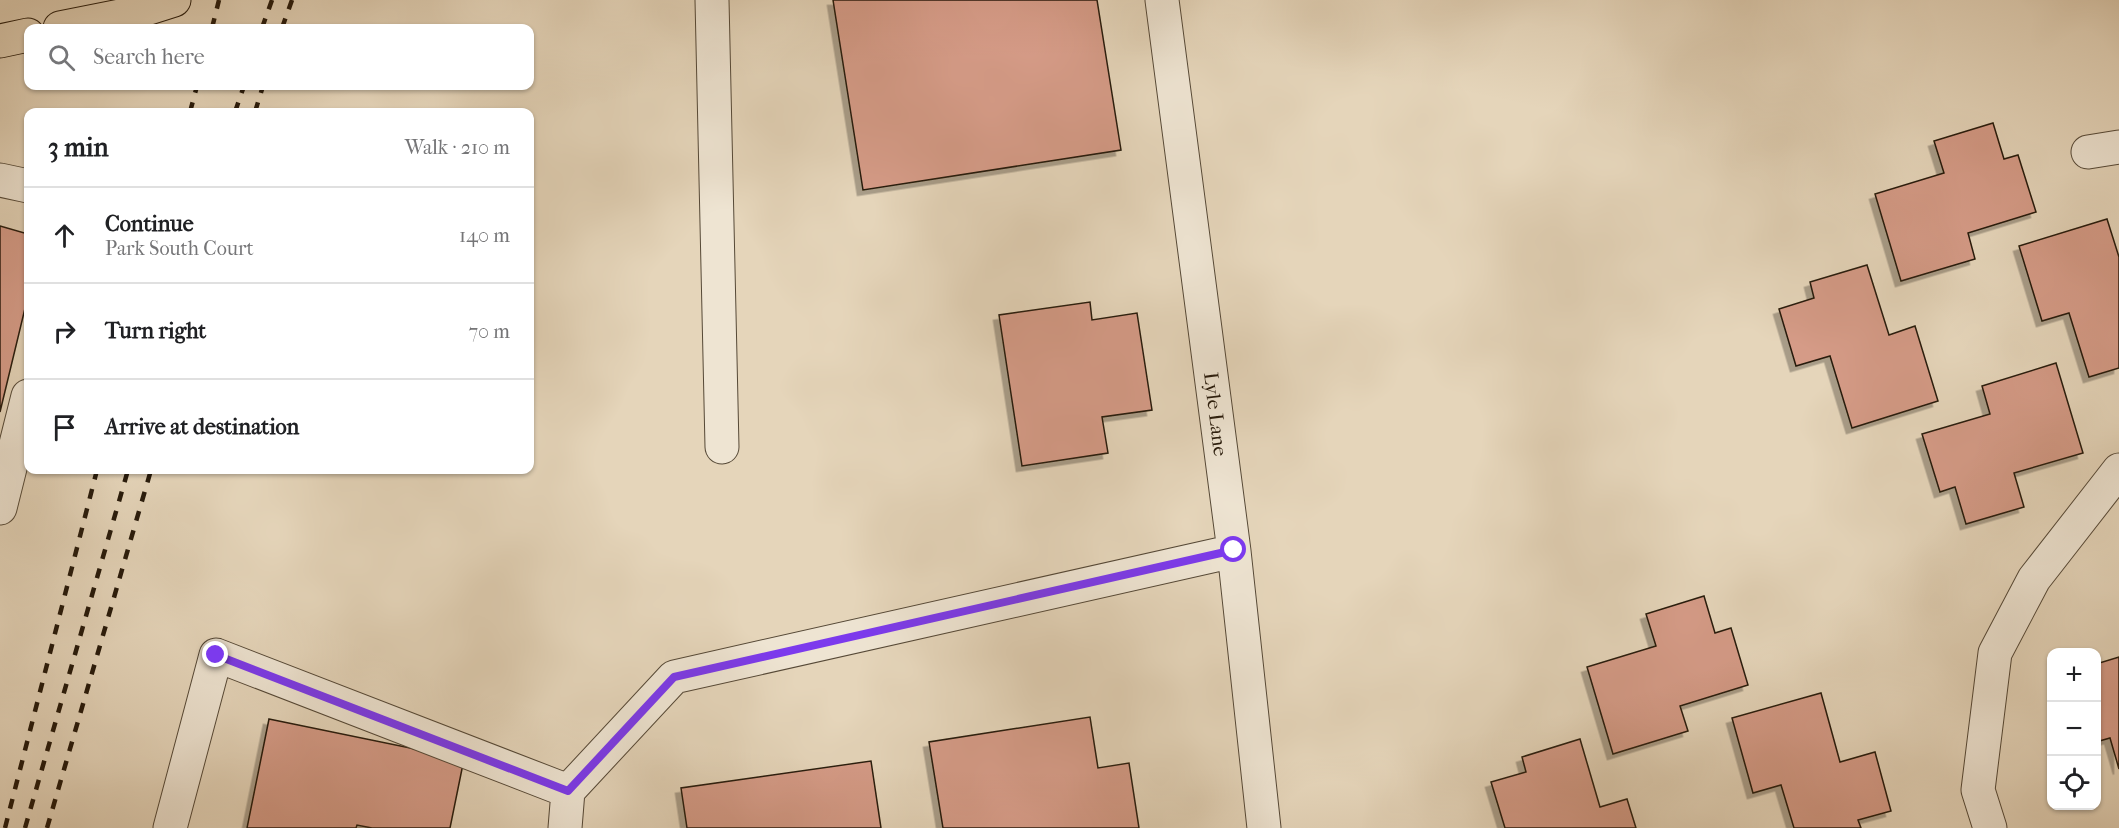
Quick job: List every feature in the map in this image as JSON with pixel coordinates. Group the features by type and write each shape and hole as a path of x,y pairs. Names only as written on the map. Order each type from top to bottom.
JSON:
{"main road":[{"path":"80,24 130,14 174,0"},
{"path":"0,41 24,36"}],"street":[{"path":"712,0 722,447"},
{"name":"Lyle Lane","path":"1162,0 1234,550 1264,828"},
{"path":"0,180 24,185"},
{"path":"0,508 24,412"},
{"path":"1990,828 1978,790 1995,654 2034,579 2119,470"},
{"path":"565,828 568,791 674,677 1234,550"},
{"path":"170,828 216,655 568,791"}],"building":[{"path":"833,0 1097,0 1121,150 863,190"},
{"path":"1993,123 2004,159 2018,155 2036,212 1968,233 1975,259 1901,281 1875,194 1944,173 1934,141"},
{"path":"2107,219 2119,257 2119,368 2089,377 2069,313 2042,321 2019,246"},
{"path":"0,226 24,233 24,313 0,412"},
{"path":"1867,265 1889,335 1915,326 1938,401 1852,428 1830,356 1796,366 1779,309 1814,298 1810,282"},
{"path":"1090,302 1092,320 1137,313 1152,410 1102,417 1108,453 1022,466 999,315"},
{"path":"2056,363 2083,453 2014,473 2024,507 1966,524 1955,487 1940,492 1922,434 1990,414 1982,386"},
{"path":"1704,596 1715,633 1731,628 1748,685 1680,706 1688,731 1613,754 1587,667 1656,646 1646,614"},
{"path":"2119,657 2119,769 2110,738 2101,741 2101,662"},
{"path":"1821,693 1840,762 1875,752 1891,811 1858,820 1861,828 1794,828 1781,785 1753,793 1732,718"},
{"path":"1090,717 1098,768 1129,763 1139,828 943,828 929,742"},
{"path":"269,719 464,759 450,828 372,828 357,825 356,828 247,828"},
{"path":"1580,739 1600,807 1627,799 1636,828 1505,828 1491,782 1526,772 1522,757"},
{"path":"871,761 881,828 687,828 681,788"}],"railway":[{"path":"213,24 219,0"},
{"path":"263,24 272,0"},
{"path":"283,24 292,0"},
{"path":"191,108 196,90"},
{"path":"236,108 243,90"},
{"path":"256,108 262,90"},
{"path":"5,828 96,474"},
{"path":"25,828 127,474"},
{"path":"47,828 150,474"}],"route":[{"path":"216,655 568,791 674,677 1234,550"}]}
